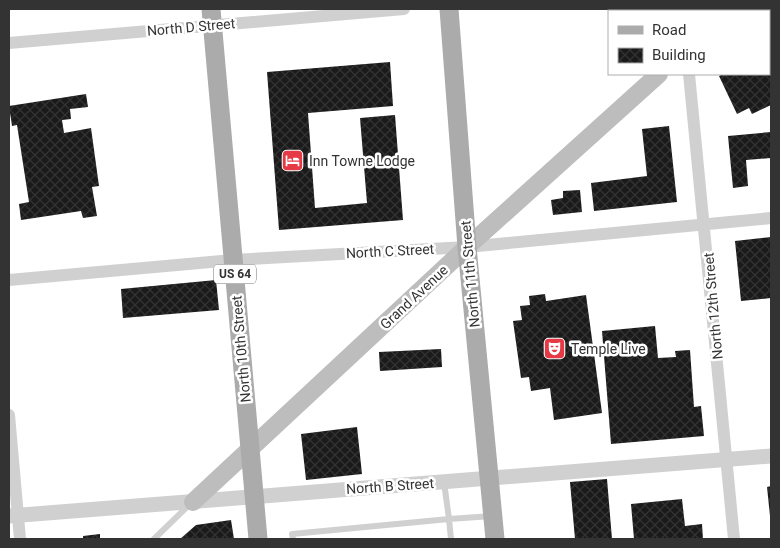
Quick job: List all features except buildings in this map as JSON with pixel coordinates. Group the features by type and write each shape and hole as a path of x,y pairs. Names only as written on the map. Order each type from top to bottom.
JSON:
{"main road":[{"name":"North 11th Street","path":"449,9 467,247 495,539"},
{"name":"North 10th Street","path":"212,17 258,539"},
{"name":"Grand Avenue","path":"193,502 467,247 658,75"}],"street":[{"name":"North D Street","path":"9,43 212,17 404,9"},
{"name":"North 12th Street","path":"689,75 734,539"},
{"name":"North C Street","path":"9,280 233,260 467,247 771,218"},
{"path":"9,415 13,515 20,539"},
{"name":"North B Street","path":"13,515 771,456"}],"lane":[{"path":"444,482 451,539"},
{"path":"154,539 193,502"},
{"path":"293,539 292,534 493,516"}],"place":[{"name":"Inn Towne Lodge","path":"293,161"},
{"name":"Temple Live","path":"555,349"}]}
